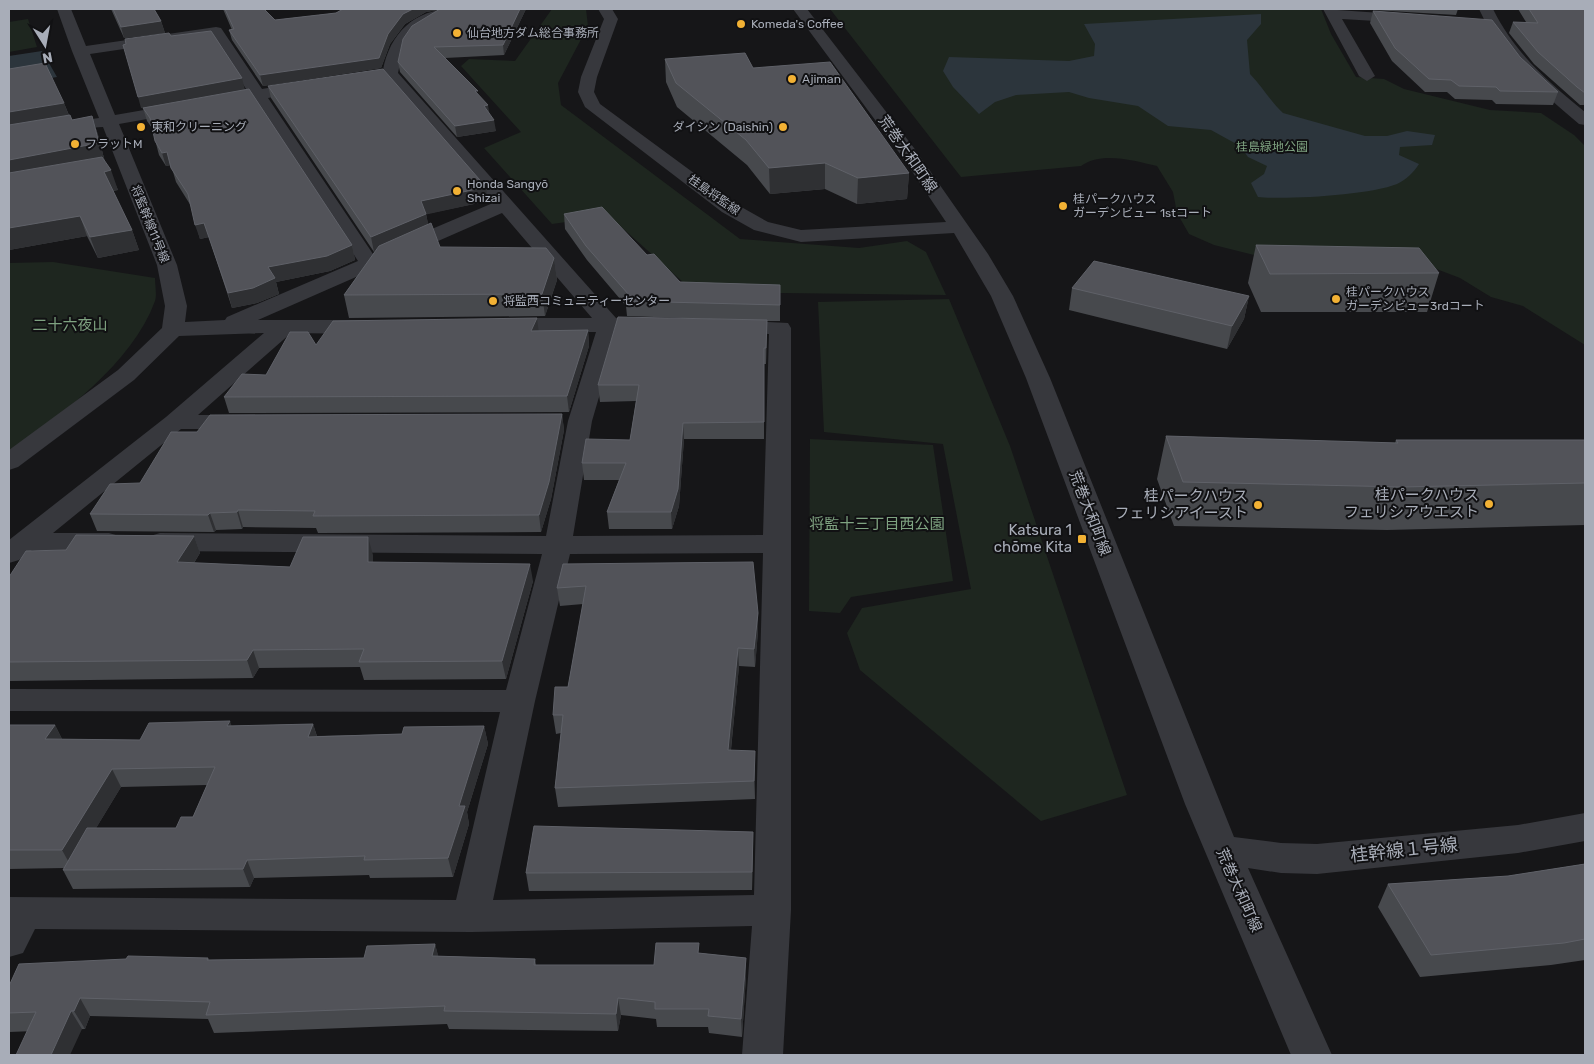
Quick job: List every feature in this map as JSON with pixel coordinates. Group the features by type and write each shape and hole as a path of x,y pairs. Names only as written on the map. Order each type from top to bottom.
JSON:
{"street":[{"name":"将監幹線11号線","path":"64,9 70,18 80,51 108,121 116,168 167,265 176,306 173,330"},
{"path":"446,9 425,18 403,33 391,63 390,74 609,324"},
{"name":"桂島将監線","path":"605,9 611,19 589,78 586,92 594,107 729,208 761,226 801,236 958,227"},
{"name":"荒巻大和町線","path":"800,9 908,152 978,254 1002,296 1038,378 1198,795 1311,1055"},
{"path":"1486,9 1492,24 1528,69 1581,114"},
{"path":"1331,11 1428,20"},
{"path":"1331,11 1367,76"},
{"path":"1474,23 1492,24"},
{"path":"80,51 216,31 369,263"},
{"path":"352,80 390,74"},
{"path":"72,127 323,84"},
{"path":"229,325 504,205"},
{"path":"471,916 518,701 558,545 570,421 609,324"},
{"path":"471,326 609,324 676,326"},
{"path":"9,462 126,375 173,330 229,325 284,328 392,326"},
{"path":"704,326 780,328 772,910 763,1055"},
{"path":"17,547 175,422 284,328"},
{"path":"175,422 264,422"},
{"path":"17,547 778,544"},
{"path":"9,700 518,701"},
{"name":"桂幹線１号線","path":"1222,850 1281,858 1317,859 1518,839 1585,827"},
{"path":"14,922 772,910"}],"green space":[{"path":"552,9 586,9 588,26 558,83 561,105 740,239 859,248 907,241 926,252 946,295 694,292 609,216 552,224 484,148 521,132 461,66 469,59 515,61"},
{"name":"桂島緑地公園","path":"830,9 1321,9 1331,34 1356,77 1384,79 1404,89 1490,110 1541,113 1574,135 1585,146 1585,345 1523,306 1491,297 1460,278 1426,265 1254,255 1214,245 1189,234 1177,213 1173,192 1157,166 1118,158 1108,158 1089,161 1081,166 961,177"},
{"path":"28,19 37,47 9,52 9,22"},
{"name":"二十六夜山","path":"53,262 155,278 156,299 144,324 130,346 113,366 72,404 9,452 9,263"},
{"path":"949,299 1010,446 1127,795 1041,821 860,670 847,633 862,608 971,589 943,444 824,432 818,302"},
{"name":"将監十三丁目西公園","path":"810,439 933,445 953,581 851,597 840,613 809,611"}],"shaded area":[{"path":"1261,14 1261,24 1247,40 1250,74 1278,108 1283,113 1365,136 1387,136 1407,131 1435,135 1432,145 1400,147 1399,155 1419,164 1410,176 1397,184 1384,188 1349,194 1307,197 1258,197 1251,183 1264,174 1267,166 1248,157 1240,146 1211,130 1168,126 1138,106 1089,98 1069,92 1016,95 995,102 979,114 953,87 943,71 949,57 1069,61 1094,56 1095,44 1084,24"},
{"path":"42,51 57,77 9,85 9,56"}],"building":[{"path":"113,9 154,9 161,21 121,27"},
{"path":"225,9 264,9 275,20 336,13 343,9 413,9 403,14 388,34 379,58 260,75 229,30 234,29"},
{"path":"440,9 520,9 503,45 434,47 478,91 475,91 488,105 484,106 494,120 455,126 398,62 403,39 412,26"},
{"path":"1529,9 1585,9 1585,93 1538,52 1513,22 1538,23"},
{"path":"1373,11 1492,20 1520,57 1558,92 1500,91 1496,87 1459,86 1451,80 1429,79 1395,48"},
{"path":"211,31 242,78 138,97 123,45 126,44 125,39 169,33 171,36"},
{"path":"745,53 753,68 830,62 909,173 858,178 825,163 769,168 746,140 676,83 665,59"},
{"path":"45,63 64,103 9,112 9,69"},
{"path":"383,69 486,187 421,201 426,214 371,237 268,86"},
{"path":"249,89 352,245 327,256 268,267 275,278 253,288 228,293 204,223 195,225 188,194 171,168 167,152 162,153 155,141 150,118 143,108"},
{"path":"70,115 72,120 92,116 99,143 9,160 9,125"},
{"path":"102,157 111,170 104,172 132,230 90,237 80,216 9,228 9,173"},
{"path":"602,207 647,255 654,254 680,282 780,285 780,305 626,301 629,295 586,246 564,214"},
{"path":"431,223 440,247 546,248 554,258 542,294 344,295 379,246"},
{"path":"1256,245 1419,248 1439,273 1270,274"},
{"path":"1094,261 1249,296 1232,326 1072,288"},
{"path":"618,317 767,320 766,348 764,348 764,422 683,423 678,489 671,512 607,512 626,463 582,463 586,439 630,440 639,385 598,385"},
{"path":"537,318 531,331 588,330 567,396 224,397 242,374 266,375 290,332 308,332 316,345 333,321"},
{"path":"562,414 549,482 539,515 313,516 315,511 238,510 237,512 210,513 208,515 90,514 110,484 140,483 171,432 197,432 210,415"},
{"path":"1166,436 1398,443 1396,440 1585,440 1585,483 1402,487 1183,482"},
{"path":"76,535 194,536 177,562 290,567 303,537 368,537 368,562 530,564 502,661 359,662 364,649 253,650 247,660 9,662 9,577 26,551 66,550"},
{"path":"753,562 758,613 754,649 738,648 728,750 755,751 754,781 555,788 563,715 553,715 555,687 568,687 586,586 557,588 563,564"},
{"path":"230,721 227,726 313,724 308,737 402,734 404,727 484,726 459,806 465,806 448,858 364,860 365,856 247,860 243,869 63,870 87,828 176,828 181,817 193,817 215,767 112,769 62,850 9,850 9,725 55,725 45,739 140,740 149,723"},
{"path":"534,826 753,832 752,872 526,873"},
{"path":"1585,864 1585,939 1564,943 1431,955 1388,884 1508,876"},
{"path":"656,943 699,943 698,953 746,958 741,1019 708,1016 709,1009 655,1009 655,1002 618,998 616,1014 444,1011 445,1006 206,1015 210,1002 80,998 74,1011 71,1011 51,1055 16,1055 36,1012 9,1013 9,986 19,964 126,959 128,956 208,958 207,960 364,958 367,946 435,944 432,956 535,959 534,965 654,965"}],"place":[{"name":"Komeda's Coffee","path":"741,24"},
{"name":"仙台地方ダム総合事務所","path":"457,33"},
{"name":"Ajiman","path":"792,79"},
{"name":"東和クリーニング","path":"141,127"},
{"name":"ダイシン (Daishin)","path":"783,127"},
{"name":"フラットM","path":"75,144"},
{"name":"Honda Sangyō Shizai","path":"457,191"},
{"name":"桂パークハウス ガーデンビュー 1stコート","path":"1063,206"},
{"name":"桂パークハウス ガーデンビュー3rdコート","path":"1336,299"},
{"name":"将監西コミュニティーセンター","path":"493,301"},
{"name":"桂パークハウス フェリシアウエスト","path":"1489,504"},
{"name":"桂パークハウス フェリシアイースト","path":"1258,505"},
{"name":"Katsura 1 chōme Kita","path":"1082,539"}]}
